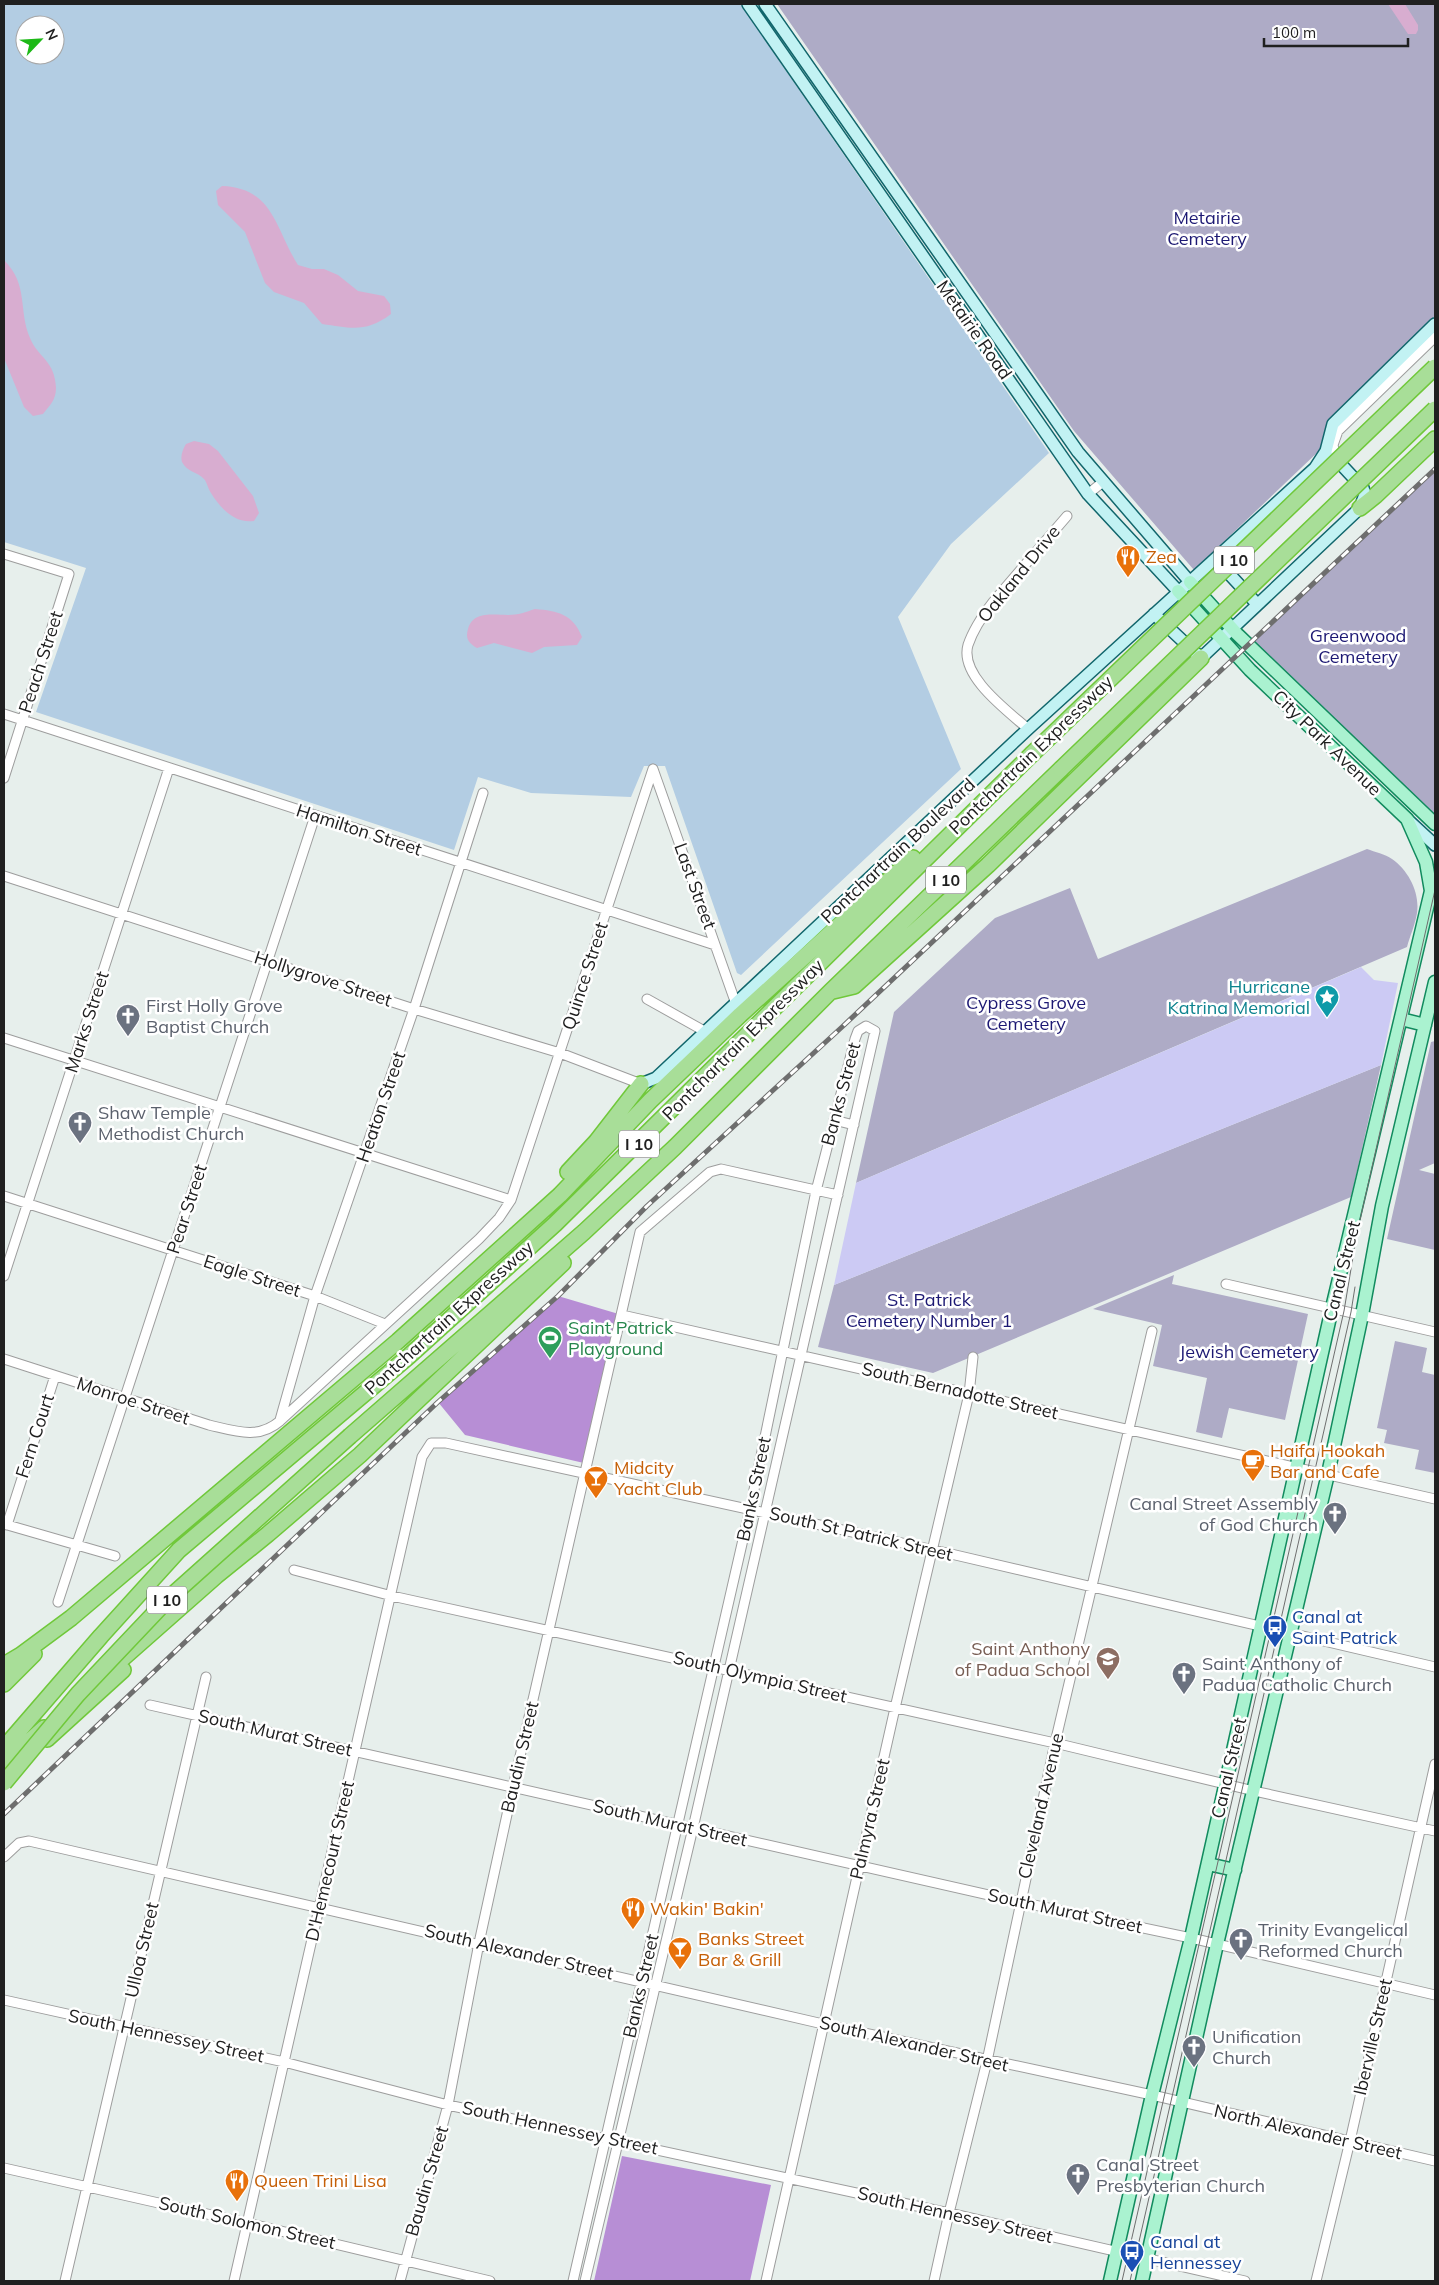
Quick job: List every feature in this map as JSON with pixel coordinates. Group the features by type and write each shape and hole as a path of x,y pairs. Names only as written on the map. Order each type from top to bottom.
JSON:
{"highway":[{"name":"Pontchartrain Expressway","path":"4,1748 179,1550 442,1327 555,1224 1032,754 1435,367"},
{"name":"Pontchartrain Expressway","path":"4,1783 78,1694 168,1598 584,1232 675,1147 831,991 1435,409"},
{"path":"1360,508 1435,438"},
{"path":"831,991 854,986 988,865 1201,658"},
{"path":"4,1665 21,1655 71,1618 398,1341 560,1195 650,1101 740,1015 926,846 942,842"},
{"path":"479,1268 484,1259 596,1142 641,1084"},
{"path":"4,1764 216,1576 360,1455 583,1244 584,1232"},
{"path":"4,1779 111,1680 162,1637 268,1534"},
{"path":"4,1684 71,1618"}],"main road":[{"name":"Metairie Road","path":"1190,582 1227,633"},
{"name":"Metairie Road","path":"1178,591 1227,633"},
{"name":"City Park Avenue","path":"1227,633 1250,670 1407,819"},
{"name":"City Park Avenue","path":"1227,633 1435,824"},
{"name":"Canal Street","path":"1110,2281 1152,2095 1208,1864 1332,1308 1433,886 1426,862 1407,819"},
{"name":"Canal Street","path":"1142,2281 1217,1944 1328,1474 1362,1315 1382,1206 1435,982"},
{"path":"1401,1019 1425,1025"},
{"path":"1287,1512 1316,1520"},
{"path":"1208,1864 1235,1870"}],"street":[{"name":"Metairie Road","path":"748,4 1088,494 1178,591"},
{"name":"Metairie Road","path":"765,4 1078,452 1190,582"},
{"name":"Pontchartrain Boulevard","path":"641,1084 656,1078 1028,729 1178,591 1216,559 1321,460 1333,424 1435,324"},
{"path":"1154,614 1201,658 1360,508 1365,494 1363,488 1336,460 1333,445 1338,430 1435,337"},
{"path":"1321,460 1336,460"},
{"path":"1088,494 1104,481"},
{"name":"Oakland Drive","path":"1028,729 981,686 968,662 967,647 982,616 1067,516"},
{"name":"Peach Street","path":"4,554 69,574 4,778"},
{"path":"1216,559 1258,604"},
{"name":"Hamilton Street","path":"4,714 715,945"},
{"name":"Marks Street","path":"4,1276 123,915 169,768"},
{"name":"Last Street","path":"653,769 736,1004"},
{"name":"Quince Street","path":"263,1431 280,1421 479,1239 499,1218 511,1200 653,769"},
{"name":"Heaton Street","path":"280,1421 315,1296 414,1009 483,793"},
{"name":"Pear Street","path":"58,1602 315,816"},
{"name":"City Park Avenue","path":"1407,819 1435,845"},
{"name":"Hollygrove Street","path":"4,876 414,1009 560,1053 641,1084"},
{"path":"646,1000 706,1032"},
{"name":"Banks Street","path":"573,2281 679,1825 712,1666 750,1509 816,1190 855,1039 858,1031 866,1026 875,1031 730,1670 586,2281"},
{"path":"4,1038 365,1155 511,1200"},
{"path":"834,1120 854,1125"},
{"name":"Baudin Street","path":"400,2281 448,2105 479,1943 513,1787 640,1232 710,1172 722,1169 816,1190"},
{"path":"816,1190 838,1196"},
{"name":"Eagle Street","path":"4,1196 315,1296 385,1324"},
{"path":"1226,1284 1435,1332"},
{"name":"South Bernadotte Street","path":"622,1315 1435,1499"},
{"name":"Cleveland Avenue","path":"934,2281 948,2213 987,2061 1055,1743 1152,1331"},
{"name":"Palmyra Street","path":"766,2281 859,1865 969,1394 973,1357"},
{"name":"Monroe Street","path":"4,1359 209,1425 243,1433 263,1431"},
{"name":"Fern Court","path":"5,1525 55,1376"},
{"name":"South St Patrick Street","path":"431,1443 446,1443 766,1512 1435,1667"},
{"name":"D'Hemecourt Street","path":"234,2281 354,1751 392,1596 422,1457 431,1443"},
{"path":"5,1525 116,1556"},
{"name":"South Olympia Street","path":"294,1570 392,1596 549,1632 730,1670 1055,1743 1254,1791 1435,1830"},
{"name":"Ulloa Street","path":"64,2281 206,1677"},
{"name":"South Murat Street","path":"150,1705 1020,1902 1191,1938 1435,1995"},
{"name":"Iberville Street","path":"1316,2281 1350,2141 1435,1764"},
{"name":"South Alexander Street","path":"4,1857 25,1840 320,1906 987,2061 1181,2102"},
{"name":"South Hennessey Street","path":"4,2000 284,2062 448,2105 618,2140 1245,2281"},
{"name":"North Alexander Street","path":"1181,2102 1435,2162"},
{"name":"South Solomon Street","path":"4,2168 490,2281"}],"shaded area":[{"path":"4,4 740,4 1049,453 951,544 898,617 961,769 741,975 737,973 665,766 644,766 631,797 531,793 478,777 454,850 36,712 86,568 4,542"},
{"path":"1388,4 1405,4 1418,25 1416,34 1408,34"},
{"path":"222,186 239,188 253,194 263,202 278,225 298,265 312,269 324,269 338,275 358,291 384,296 390,304 391,314 366,327 350,328 322,324 304,303 274,292 265,283 245,232 218,205 216,191"},
{"path":"4,260 12,269 17,279 26,328 33,345 53,371 56,388 55,396 43,414 33,416 24,407 4,358"},
{"path":"194,441 209,444 218,451 253,496 259,513 254,521 241,520 229,514 215,499 204,479 184,465 181,460 183,450 186,444"},
{"path":"535,609 564,615 574,623 582,637 577,645 544,647 532,653 494,643 477,648 468,640 467,632 474,619 484,615 508,615"},
{"path":"1361,967 1374,980 1398,983 1381,1065 834,1285 856,1183"},
{"name":"Saint Patrick Playground","path":"558,1296 622,1315 588,1464 465,1435 438,1402"},
{"path":"622,2156 771,2185 750,2281 594,2281"}],"green space":[{"name":"Metairie Cemetery","path":"777,4 1435,4 1435,316 1329,422 1321,449 1194,570 1074,431"},
{"name":"Greenwood Cemetery","path":"1435,469 1435,824 1250,644"},
{"name":"Cypress Grove Cemetery","path":"1367,849 1383,854 1398,864 1408,876 1415,890 1417,913 1407,947 856,1183 894,1012 995,918 1070,888 1098,959"},
{"path":"1435,1041 1435,1163 1419,1170 1435,1174 1435,1250 1387,1239 1431,1042"},
{"name":"St. Patrick Cemetery Number 1","path":"1381,1065 1351,1197 933,1373 818,1347 834,1285"},
{"name":"Jewish Cemetery","path":"1174,1275 1172,1284 1308,1314 1285,1420 1229,1408 1222,1438 1196,1432 1207,1378 1153,1366 1162,1325 1093,1309"},
{"path":"1395,1341 1427,1348 1422,1372 1435,1375 1435,1473 1415,1469 1419,1450 1384,1443 1387,1430 1377,1428"}],"tram line":[{"path":"1122,2281 1344,1311 1357,1233 1435,890"},
{"path":"1130,2281 1351,1312 1355,1287"}],"railway":[{"path":"4,1814 438,1402 558,1296 647,1206 842,1027 1435,469"}],"place":[{"name":"Zea","path":"1128,578"},
{"name":"Hurricane Katrina Memorial","path":"1327,1018"},
{"name":"First Holly Grove Baptist Church","path":"128,1037"},
{"name":"Shaw Temple Methodist Church","path":"80,1144"},
{"name":"Saint Patrick Playground","path":"550,1359"},
{"name":"Haifa Hookah Bar and Cafe","path":"1253,1482"},
{"name":"Midcity Yacht Club","path":"596,1499"},
{"name":"Canal Street Assembly of God Church","path":"1335,1535"},
{"name":"Canal at Saint Patrick","path":"1275,1648"},
{"name":"Saint Anthony of Padua School","path":"1108,1680"},
{"name":"Saint Anthony of Padua Catholic Church","path":"1184,1695"},
{"name":"Wakin' Bakin'","path":"633,1930"},
{"name":"Trinity Evangelical Reformed Church","path":"1241,1961"},
{"name":"Banks Street Bar & Grill","path":"680,1970"},
{"name":"Unification Church","path":"1194,2068"},
{"name":"Canal Street Presbyterian Church","path":"1078,2196"},
{"name":"Queen Trini Lisa","path":"237,2202"},
{"name":"Canal at Hennessey","path":"1132,2273"}]}
